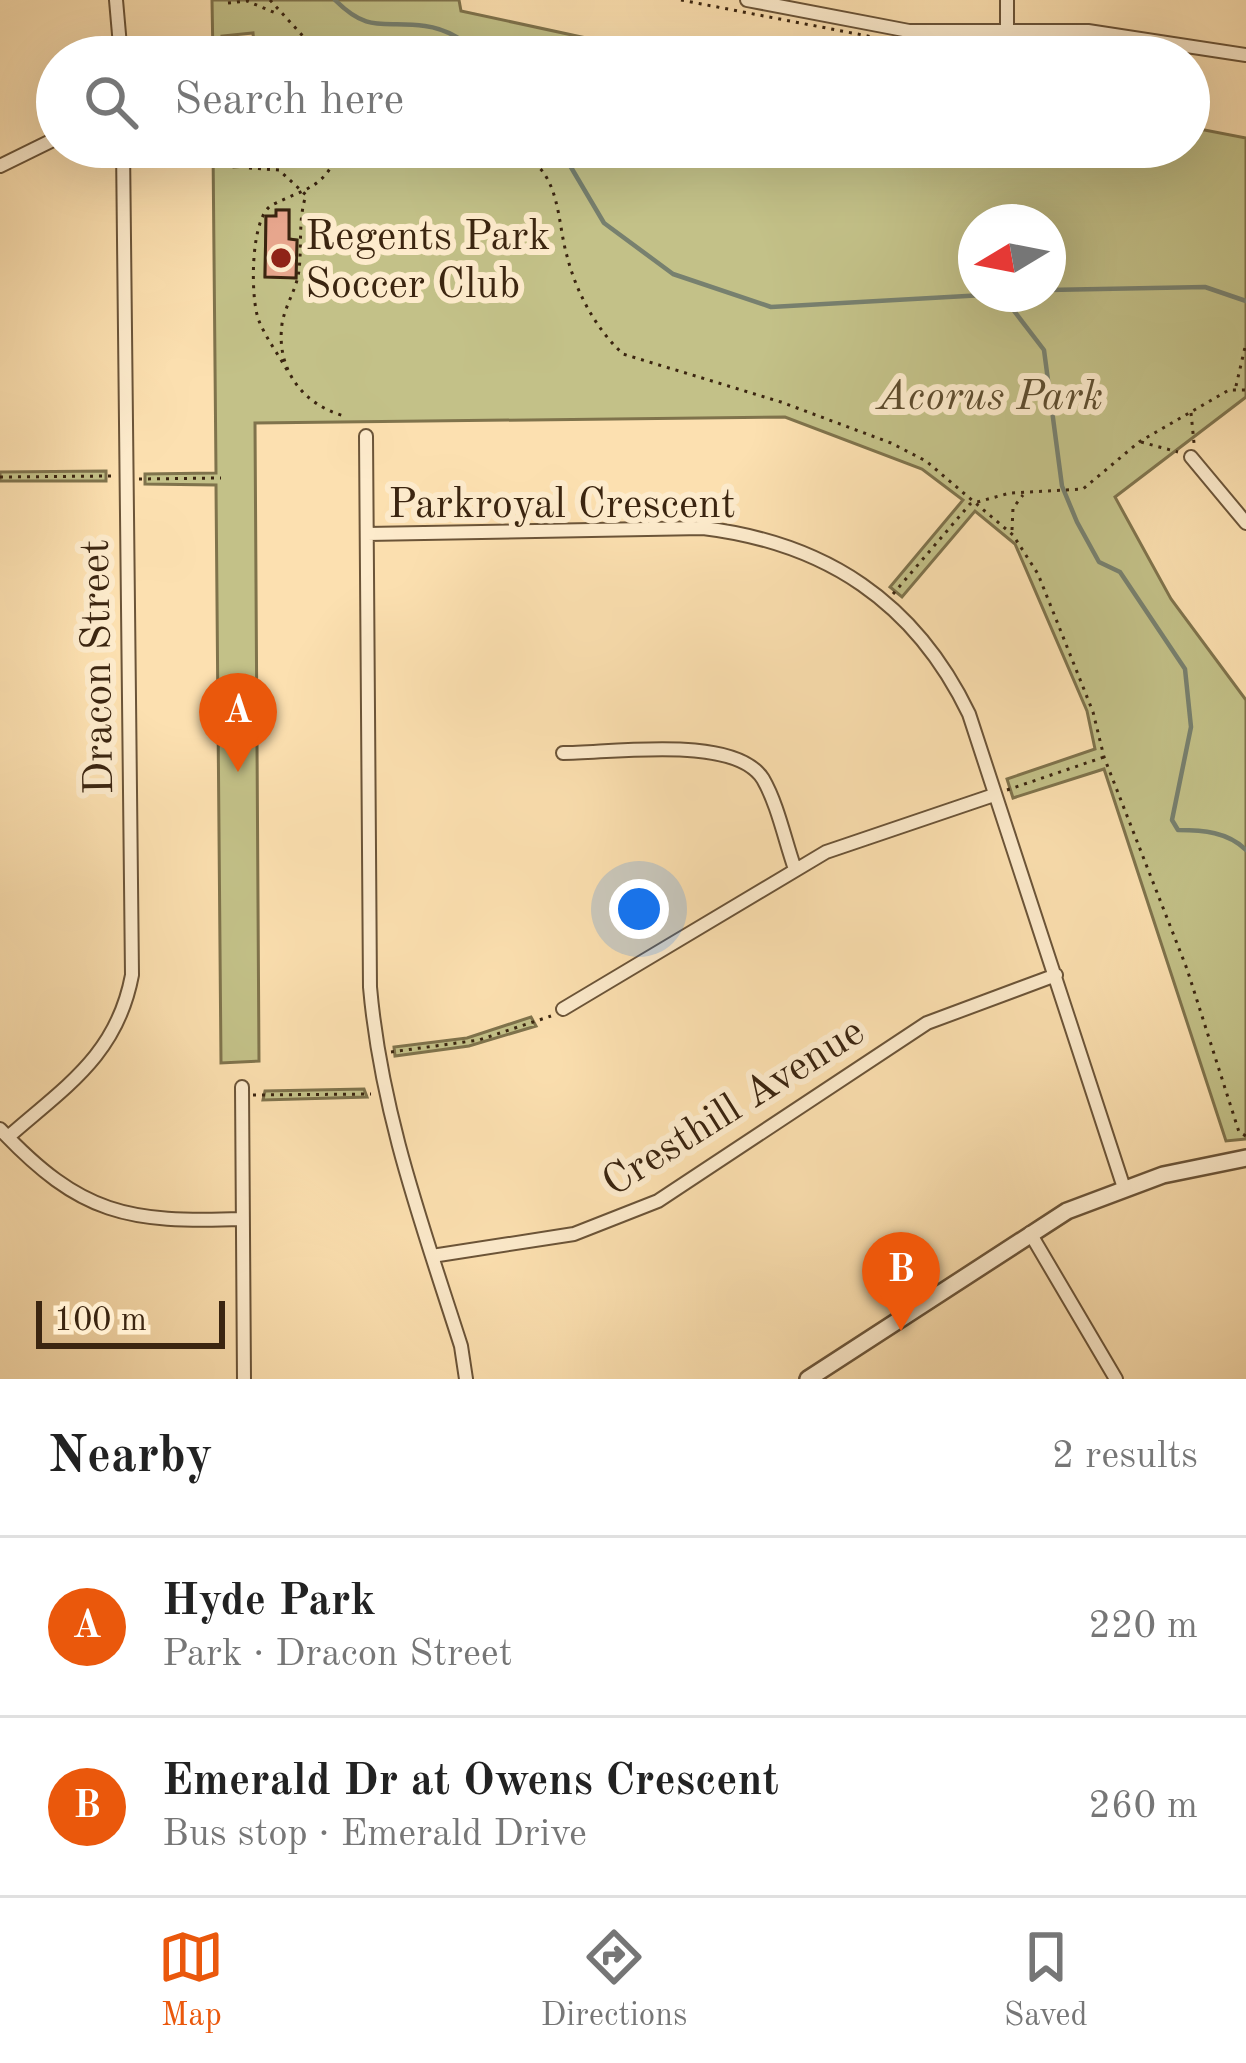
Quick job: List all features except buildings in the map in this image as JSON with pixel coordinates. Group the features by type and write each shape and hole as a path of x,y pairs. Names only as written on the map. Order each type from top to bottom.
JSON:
{"street":[{"path":"116,0 119,36"},
{"path":"747,0 892,29 1088,31 1121,36"},
{"path":"1007,0 1007,30"},
{"path":"1210,50 1246,55"},
{"path":"0,166 36,149"},
{"name":"Dracon Street","path":"4,1133 104,1048 125,1008 132,975 123,168"},
{"path":"367,436 367,534"},
{"path":"1191,457 1246,524"},
{"name":"Parkroyal Crescent","path":"466,1379 397,1150 376,1054 370,987 367,534 704,528 742,533 816,556 887,600 951,677 1056,975 1124,1188"},
{"path":"563,753 720,751 746,761 763,779 795,869"},
{"path":"563,1009 795,869 854,841 994,795"},
{"name":"Cresthill Avenue","path":"432,1256 554,1239 619,1219 658,1201 927,1023 1056,975"},
{"path":"242,1091 244,1379"},
{"path":"4,1133 62,1188 125,1217 242,1220"},
{"path":"808,1379 1030,1233 1124,1188 1246,1158"},
{"path":"1030,1233 1116,1379"}],"path":[{"path":"228,3 244,0 279,15"},
{"path":"270,0 300,36"},
{"path":"249,168 282,172 306,195"},
{"path":"330,168 306,195 272,205 256,228 254,304 288,372 314,405 344,416"},
{"path":"540,168 556,199 567,259 591,314 622,354 781,402 891,443 926,461 970,504 1013,535 1038,574 1093,712 1104,758 1187,969 1239,1132 1246,1136"},
{"path":"288,372 283,321 299,273 306,195"},
{"path":"1236,388 1245,346"},
{"path":"887,600 970,504 1083,489 1139,442 1236,388 1246,390"},
{"path":"1139,442 1191,457 1195,437 1191,412"},
{"path":"1162,430 1168,448"},
{"path":"0,476 114,476"},
{"path":"137,496 137,479 220,478"},
{"path":"1013,535 1012,508 1024,494"},
{"path":"994,795 1104,758"},
{"path":"376,1054 479,1040 563,1009"},
{"path":"242,1091 371,1094"}],"green space":[{"path":"212,0 459,0 461,11 577,36 253,33 213,36"},
{"name":"Acorus Park","path":"1210,131 1246,138 1246,397 1115,497 1171,599 1246,700 1246,1139 1226,1141 1104,769 1013,798 1007,779 1095,749 1087,711 1015,544 975,511 902,597 890,587 963,500 922,469 785,417 255,423 259,1061 221,1063 216,485 145,484 145,474 216,473 213,168 1210,168","holes":["289,210 289,239 297,240 296,278 265,276 266,217"]},
{"path":"106,471 106,481 0,481 0,472"},
{"path":"531,1017 536,1026 469,1046 395,1056 394,1047 467,1038"},
{"path":"364,1089 367,1097 263,1100 265,1091"}],"waterway":[{"path":"335,0 368,22 425,26 454,36"},
{"path":"571,168 604,223 673,274 771,307 958,296"},
{"path":"1066,290 1205,287 1246,301"},
{"path":"1015,312 1044,350 1062,486 1077,522 1099,562 1120,572 1185,669 1191,727 1172,820 1178,830 1223,836 1246,850"}],"place":[{"name":"Regents Park Soccer Club","path":"281,258"},
{"name":"Hyde Park","path":"238,772"},
{"name":"Emerald Dr at Owens Crescent","path":"901,1331"}]}
